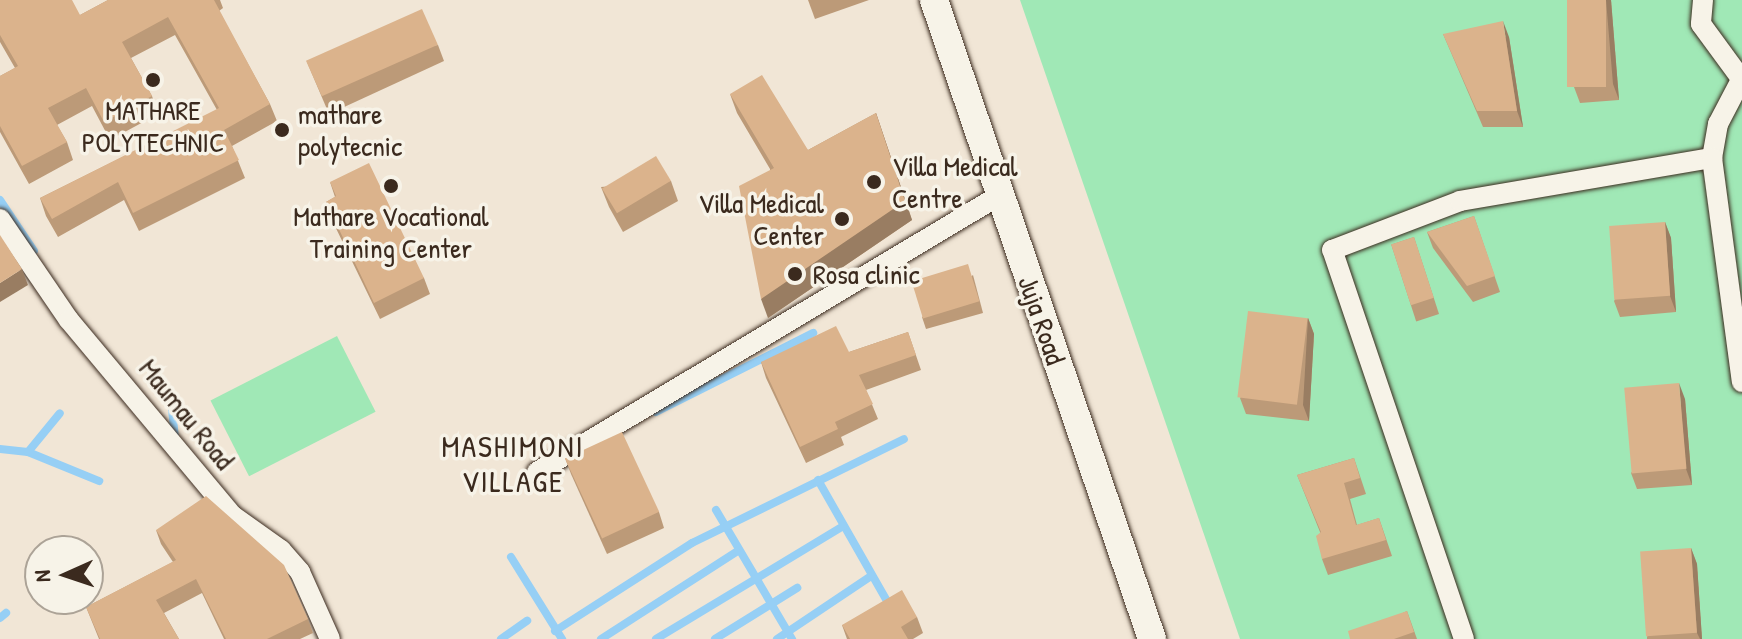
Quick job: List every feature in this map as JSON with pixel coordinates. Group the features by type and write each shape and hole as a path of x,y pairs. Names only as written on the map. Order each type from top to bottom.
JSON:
{"main road":[{"name":"Juja Road","path":"934,0 1152,639"}],"street":[{"path":"1703,0 1701,24 1741,80 1718,124 1712,158 1742,382"},
{"path":"1464,639 1332,250 1460,201 1712,158"},
{"path":"537,472 1000,195"},
{"name":"Maumau Road","path":"3,227 69,320 233,516 281,550 300,572 330,639"}],"green space":[{"path":"1020,0 1742,0 1742,639 1240,639"},
{"path":"337,336 376,412 249,476 210,400"}],"building":[{"path":"0,0 72,0 80,15 108,0 214,0 270,104 224,130 239,160 133,213 118,182 52,219 40,198 219,108 168,17 122,42 152,96 104,122 86,88 48,108 67,142 22,166 0,126 0,76 18,66 0,35"},
{"path":"1567,0 1606,0 1606,87 1567,87"},
{"path":"422,9 438,45 322,96 306,61"},
{"path":"1503,21 1517,111 1477,111 1443,34"},
{"path":"762,75 808,150 876,113 905,201 761,299 739,186 774,168 730,94"},
{"path":"656,156 671,181 617,213 602,188"},
{"path":"369,163 424,278 374,303 326,202 336,196 330,182"},
{"path":"1474,216 1495,276 1467,286 1427,232"},
{"path":"1665,222 1670,296 1614,300 1609,226"},
{"path":"0,235 22,269 0,283"},
{"path":"1414,237 1434,298 1411,305 1391,244"},
{"path":"968,264 979,301 923,319 912,281"},
{"path":"1248,311 1308,318 1297,405 1237,397"},
{"path":"836,326 849,352 908,332 916,355 859,375 873,404 835,422 838,429 800,447 761,362"},
{"path":"1679,383 1686,469 1632,473 1624,388"},
{"path":"622,432 659,512 602,538 565,459"},
{"path":"1354,458 1360,478 1344,483 1356,525 1379,518 1386,540 1322,559 1316,536 1321,532 1297,475"},
{"path":"206,496 284,565 308,619 267,639 226,639 196,579 156,600 179,639 100,639 90,615 104,615 104,598 176,560 156,530"},
{"path":"1691,548 1697,633 1646,636 1640,552"},
{"path":"902,590 917,617 901,627 908,639 850,639 842,625"},
{"path":"1407,611 1414,632 1394,639 1350,639 1348,631"}],"waterway":[{"path":"0,200 34,251"},
{"path":"656,412 813,333"},
{"path":"171,400 175,438"},
{"path":"0,449 28,452 60,413"},
{"path":"555,631 692,543 904,439"},
{"path":"28,452 99,481"},
{"path":"818,480 891,608"},
{"path":"716,510 792,639"},
{"path":"656,639 843,526"},
{"path":"601,639 736,552"},
{"path":"511,557 562,639"},
{"path":"777,639 871,576"},
{"path":"715,639 797,588"},
{"path":"0,618 6,613"},
{"path":"501,639 527,621"}],"place":[{"name":"MATHARE POLYTECHNIC","path":"153,80"},
{"name":"mathare polytecnic","path":"282,130"},
{"name":"Villa Medical Centre","path":"874,182"},
{"name":"Mathare Vocational Training Center","path":"391,186"},
{"name":"Villa Medical Center","path":"842,219"},
{"name":"Rosa clinic","path":"795,274"}],"district":[{"name":"MASHIMONI VILLAGE","path":"513,463"}]}
